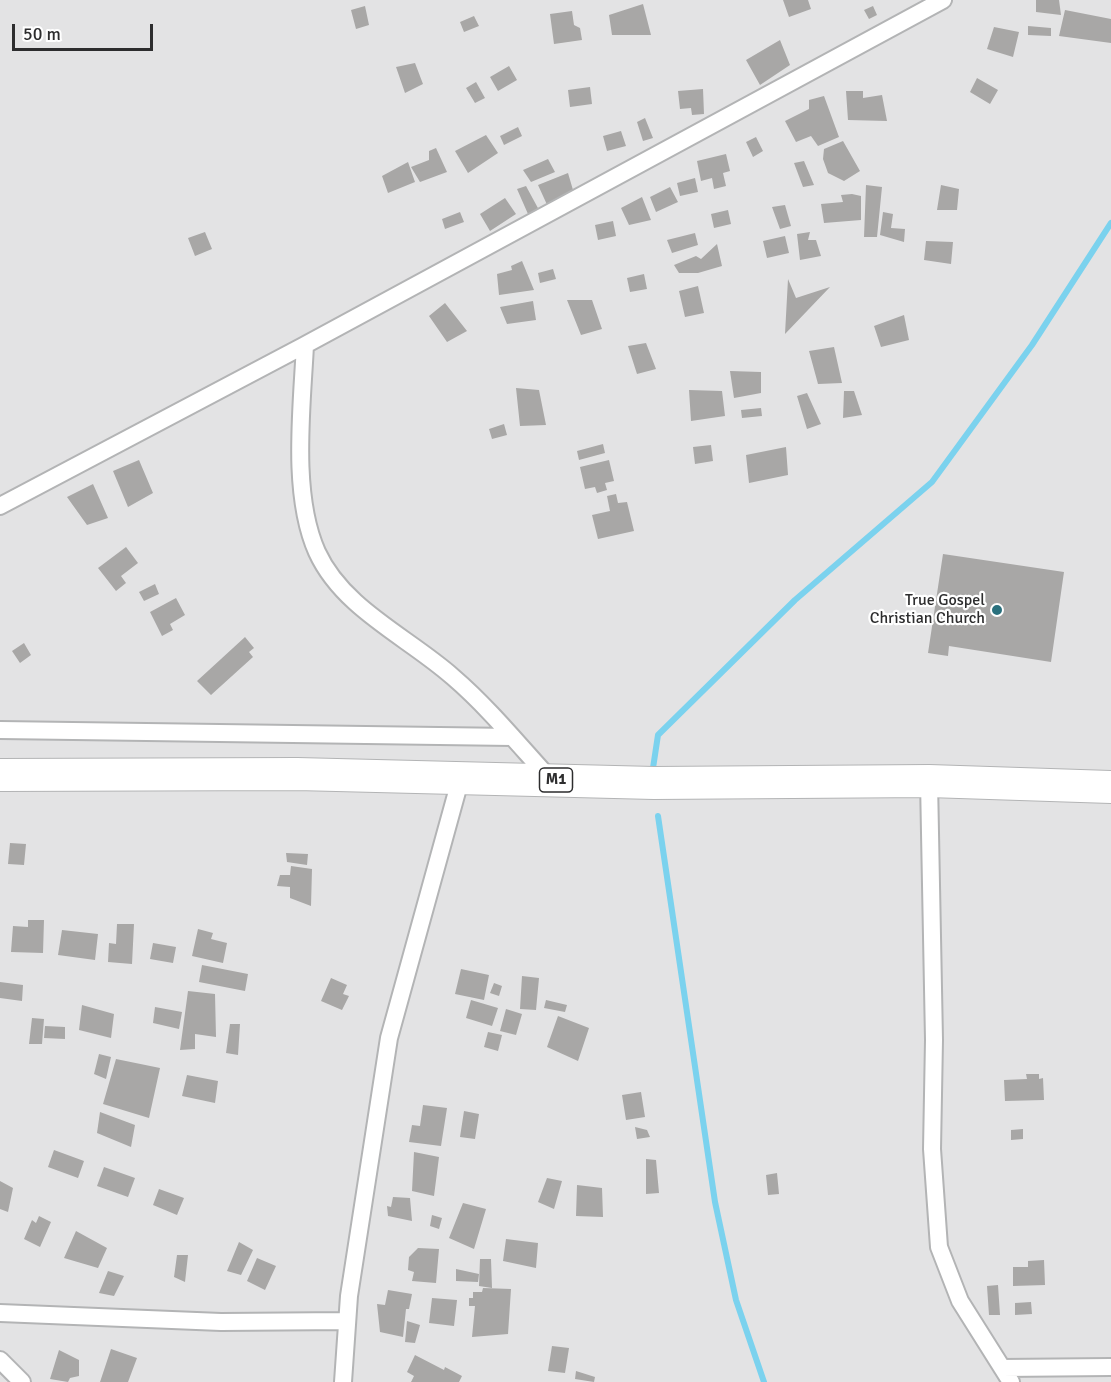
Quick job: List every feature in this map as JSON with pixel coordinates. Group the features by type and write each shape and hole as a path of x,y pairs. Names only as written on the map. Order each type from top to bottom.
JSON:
{"highway":[{"name":"M1","path":"0,776 297,774 654,783 929,781 1111,787"}],"street":[{"path":"0,506 305,345 943,0"},
{"path":"305,345 300,428 303,497 317,552 342,591 454,677 550,779"},
{"path":"0,730 512,737"},
{"path":"343,1382 347,1321 389,1038 461,777"},
{"path":"929,781 933,1020 932,1149 939,1247 960,1301 1006,1375 1111,1367"},
{"path":"0,1314 221,1322 347,1321"},
{"path":"0,1360 22,1382"}],"building":[{"path":"783,0 808,0 811,9 789,17"},
{"path":"1036,0 1059,0 1061,15 1036,12"},
{"path":"643,4 651,35 612,35 609,15"},
{"path":"365,6 369,25 356,29 351,10"},
{"path":"873,6 877,15 869,19 864,10"},
{"path":"1065,10 1111,19 1111,43 1059,36"},
{"path":"572,11 574,25 580,28 582,40 554,44 550,14"},
{"path":"474,16 479,26 464,32 460,22"},
{"path":"1028,26 1051,28 1051,36 1028,35"},
{"path":"994,27 1019,32 1013,57 987,49"},
{"path":"780,40 790,65 760,85 746,60"},
{"path":"415,63 423,84 405,93 396,67"},
{"path":"509,66 517,80 498,91 490,77"},
{"path":"977,78 998,90 990,104 970,92"},
{"path":"476,82 485,98 475,103 466,88"},
{"path":"590,87 592,104 570,107 568,90"},
{"path":"703,89 704,114 692,115 691,108 680,109 678,91"},
{"path":"846,91 863,91 863,98 882,95 887,121 848,120"},
{"path":"824,96 839,137 818,146 811,136 796,142 785,121 809,109 809,100"},
{"path":"645,118 653,138 643,141 637,122"},
{"path":"518,127 522,136 504,145 500,136"},
{"path":"621,131 626,146 607,151 603,136"},
{"path":"486,135 498,153 468,173 455,151"},
{"path":"756,137 763,151 753,157 746,142"},
{"path":"843,141 860,171 844,181 828,173 823,159 824,149"},
{"path":"436,148 447,172 420,182 411,167 429,160 429,151"},
{"path":"726,154 730,171 723,173 726,186 714,189 712,178 701,181 697,161"},
{"path":"548,159 555,172 531,182 523,170"},
{"path":"804,161 814,185 803,187 794,163"},
{"path":"408,162 415,182 388,193 382,176"},
{"path":"568,173 573,190 549,209 538,185"},
{"path":"695,178 698,192 680,196 677,183"},
{"path":"866,185 882,187 877,237 864,237"},
{"path":"941,185 959,189 957,210 937,210"},
{"path":"526,186 539,210 528,214 517,189"},
{"path":"670,187 678,202 656,212 650,197"},
{"path":"841,195 861,196 861,220 824,223 821,204 843,202"},
{"path":"642,197 651,220 629,225 621,208"},
{"path":"505,198 516,214 490,231 480,214"},
{"path":"785,205 791,226 780,229 772,207"},
{"path":"728,210 731,224 714,228 711,214"},
{"path":"460,212 464,222 445,229 442,219"},
{"path":"883,212 893,214 891,228 905,229 904,242 880,235"},
{"path":"613,221 616,236 598,240 595,225"},
{"path":"205,232 212,249 195,256 188,238"},
{"path":"810,232 808,240 816,240 821,256 800,260 797,234"},
{"path":"695,233 698,245 672,253 667,240"},
{"path":"785,236 789,253 767,258 763,241"},
{"path":"926,241 953,242 951,264 924,260"},
{"path":"717,244 722,266 698,273 679,273 674,265 696,256 701,259"},
{"path":"522,261 534,290 499,295 497,274 512,270 511,266"},
{"path":"553,269 556,279 540,283 538,273"},
{"path":"644,274 647,289 630,292 627,278"},
{"path":"788,279 796,298 830,287 785,334"},
{"path":"698,286 704,313 685,317 679,291"},
{"path":"567,300 592,300 602,329 581,335"},
{"path":"533,301 536,320 507,324 500,307"},
{"path":"445,303 467,331 447,342 429,316"},
{"path":"904,315 909,340 881,347 874,326"},
{"path":"646,343 656,369 637,374 628,346"},
{"path":"834,347 842,383 818,384 809,351"},
{"path":"730,371 761,372 761,393 734,398"},
{"path":"516,388 539,390 546,425 520,426"},
{"path":"689,390 722,391 725,416 691,421"},
{"path":"844,391 854,391 862,415 843,418"},
{"path":"807,393 821,424 807,429 797,396"},
{"path":"761,408 762,416 742,418 741,410"},
{"path":"504,424 507,435 492,439 489,429"},
{"path":"603,444 605,453 579,460 577,451"},
{"path":"711,445 713,461 695,464 693,447"},
{"path":"786,447 788,475 749,483 746,455"},
{"path":"139,460 153,493 128,507 113,471"},
{"path":"609,460 614,481 605,483 607,490 597,493 595,487 585,489 580,467"},
{"path":"93,484 108,518 87,525 67,497"},
{"path":"616,494 618,503 627,502 634,531 598,539 592,515 610,511 607,496"},
{"path":"126,547 138,563 121,576 126,583 116,591 98,568"},
{"path":"943,554 1064,572 1051,662 949,646 948,656 928,653"},
{"path":"155,584 159,594 144,601 139,592"},
{"path":"176,598 185,615 170,624 173,630 162,636 150,612"},
{"path":"245,637 254,648 249,652 253,657 211,695 197,681"},
{"path":"24,643 31,655 20,663 12,651"},
{"path":"10,843 26,844 24,865 8,864"},
{"path":"286,853 308,854 307,865 287,862"},
{"path":"291,866 312,869 311,906 290,898 290,887 277,886 280,875 290,875"},
{"path":"28,920 44,920 43,953 11,952 13,926 28,927"},
{"path":"117,924 134,924 132,964 108,962 109,943 116,944"},
{"path":"198,929 213,933 211,939 227,943 223,963 192,956"},
{"path":"62,930 98,934 95,960 58,955"},
{"path":"153,943 176,947 173,963 150,959"},
{"path":"202,965 248,974 245,991 199,982"},
{"path":"461,969 489,975 484,1000 455,994"},
{"path":"522,976 539,978 536,1010 520,1009"},
{"path":"331,978 347,985 343,994 349,996 342,1010 321,1001"},
{"path":"0,982 23,985 22,1001 0,998"},
{"path":"494,983 502,986 499,996 490,993"},
{"path":"188,991 215,994 216,1037 195,1034 195,1049 180,1050"},
{"path":"471,1000 498,1008 492,1026 466,1018"},
{"path":"546,1000 567,1005 565,1012 544,1008"},
{"path":"82,1005 114,1014 111,1038 79,1030"},
{"path":"155,1007 182,1012 179,1029 153,1023"},
{"path":"506,1009 522,1014 516,1035 500,1031"},
{"path":"558,1016 589,1028 578,1061 547,1047"},
{"path":"32,1018 44,1019 42,1044 29,1044"},
{"path":"230,1024 240,1024 238,1055 226,1053"},
{"path":"45,1026 65,1027 65,1039 44,1038"},
{"path":"488,1032 502,1035 498,1051 484,1047"},
{"path":"99,1054 111,1057 106,1079 94,1074"},
{"path":"116,1059 160,1068 149,1118 103,1104"},
{"path":"1026,1074 1039,1074 1039,1079 1043,1078 1044,1100 1005,1101 1004,1080 1027,1079"},
{"path":"187,1075 218,1081 215,1103 182,1096"},
{"path":"641,1092 645,1117 626,1120 622,1095"},
{"path":"423,1105 447,1108 441,1146 409,1142 412,1125 420,1126"},
{"path":"464,1111 479,1114 475,1139 460,1137"},
{"path":"100,1112 135,1125 131,1147 97,1133"},
{"path":"635,1127 647,1130 650,1137 637,1139"},
{"path":"1023,1129 1023,1139 1011,1140 1011,1130"},
{"path":"54,1150 84,1161 78,1178 48,1167"},
{"path":"414,1152 439,1157 434,1196 412,1191"},
{"path":"646,1159 656,1160 659,1193 646,1194"},
{"path":"104,1167 135,1178 128,1197 97,1186"},
{"path":"777,1173 779,1194 768,1195 766,1175"},
{"path":"547,1178 562,1181 554,1209 538,1202"},
{"path":"0,1181 13,1188 8,1212 0,1209"},
{"path":"577,1185 602,1188 603,1217 576,1216"},
{"path":"159,1189 184,1198 177,1215 153,1205"},
{"path":"393,1197 410,1198 412,1221 388,1216 387,1206 391,1207"},
{"path":"463,1203 486,1209 474,1249 449,1238"},
{"path":"432,1215 442,1218 439,1229 430,1226"},
{"path":"39,1216 51,1222 40,1247 24,1239 32,1220 36,1223"},
{"path":"76,1231 107,1248 98,1268 64,1258"},
{"path":"506,1239 538,1243 536,1268 503,1261"},
{"path":"239,1242 253,1250 241,1275 227,1271"},
{"path":"418,1248 439,1249 436,1283 412,1281 414,1272 408,1270 409,1257"},
{"path":"177,1255 188,1255 185,1282 174,1277"},
{"path":"257,1258 276,1266 265,1290 247,1281"},
{"path":"480,1259 491,1259 492,1288 479,1286"},
{"path":"1044,1260 1045,1285 1013,1286 1013,1267 1028,1267 1028,1261"},
{"path":"456,1269 479,1274 478,1282 456,1281"},
{"path":"108,1271 124,1276 114,1296 99,1293"},
{"path":"998,1285 1000,1315 989,1315 987,1286"},
{"path":"483,1288 511,1289 508,1334 472,1337 475,1306 469,1306 469,1298 473,1298 473,1292 482,1292"},
{"path":"388,1290 412,1294 409,1309 406,1309 403,1337 380,1332 377,1304 385,1305"},
{"path":"432,1298 457,1300 454,1326 429,1323"},
{"path":"1031,1302 1032,1314 1015,1315 1015,1303"},
{"path":"407,1321 420,1325 415,1343 405,1342"},
{"path":"552,1346 569,1348 565,1373 548,1371"},
{"path":"111,1349 137,1358 128,1382 100,1382"},
{"path":"59,1350 79,1360 79,1376 70,1378 68,1382 50,1379"},
{"path":"415,1355 444,1370 445,1367 462,1376 459,1382 411,1382 414,1376 407,1372"},
{"path":"576,1371 595,1377 594,1382 575,1379"}],"waterway":[{"path":"653,768 658,735 795,600 932,482 1032,345 1111,223"},
{"path":"658,816 715,1202 736,1300 764,1382"}],"place":[{"name":"True Gospel Christian Church","path":"997,610"}]}
